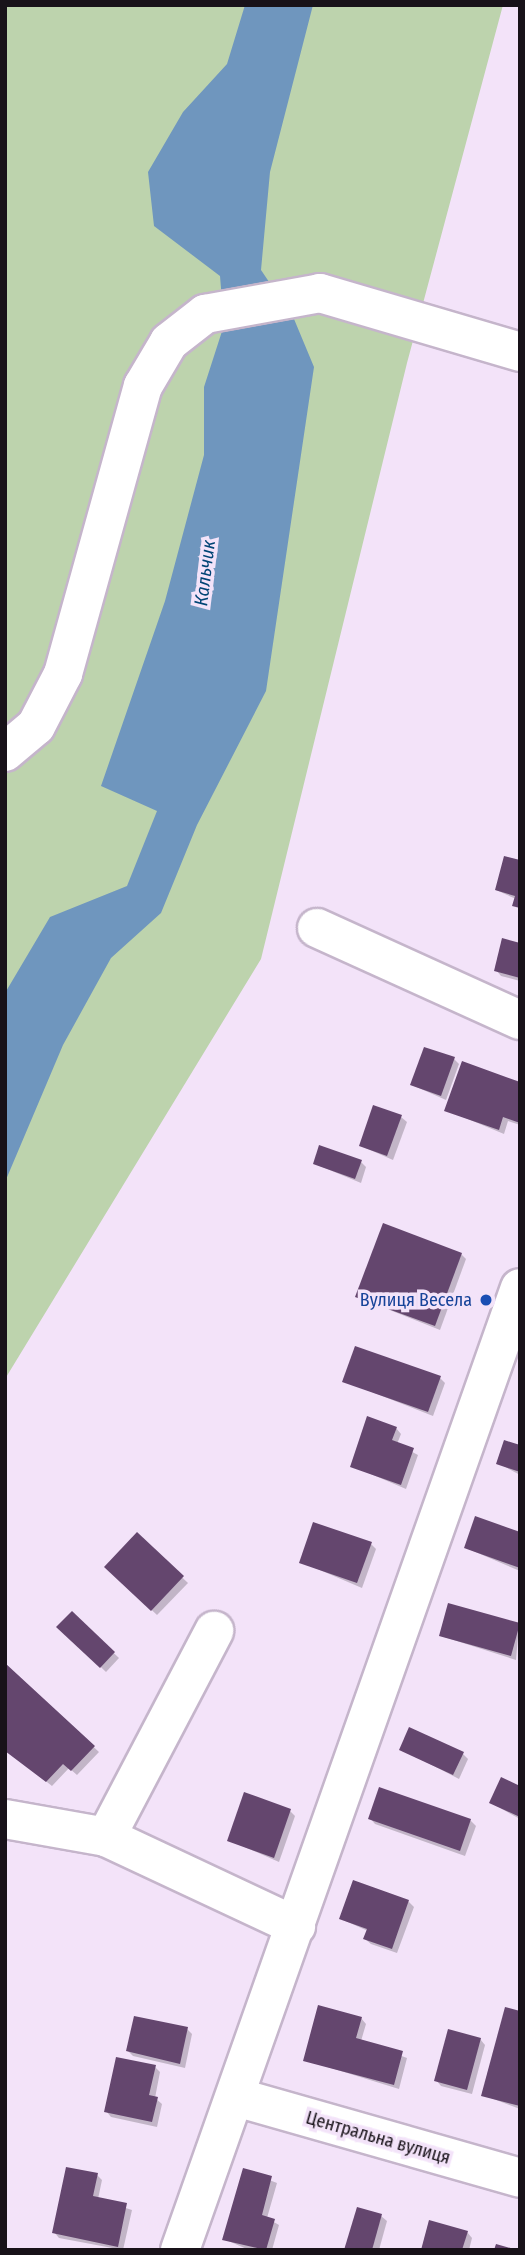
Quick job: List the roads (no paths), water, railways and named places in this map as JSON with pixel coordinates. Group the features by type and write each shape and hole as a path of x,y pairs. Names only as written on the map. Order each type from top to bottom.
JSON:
{"street":[{"path":"5,752 36,726 63,674 143,386 169,342 205,314 320,293 520,352"},
{"path":"317,928 520,1020"},
{"path":"180,2250 520,1288"},
{"path":"106,1837 214,1632"},
{"path":"5,1819 106,1837 296,1926"},
{"name":"Центральна вулиця","path":"236,2097 520,2178"}],"water":[{"name":"Кальчик","path":"245,5 313,5 270,172 261,270 294,319 314,367 266,691 197,825 161,913 111,958 63,1045 5,1182 5,993 50,917 127,886 157,811 101,786 165,601 204,455 204,387 224,325 220,276 154,226 148,172 183,112 227,64"}],"place":[{"name":"Вулиця Весела","path":"486,1300"}]}
